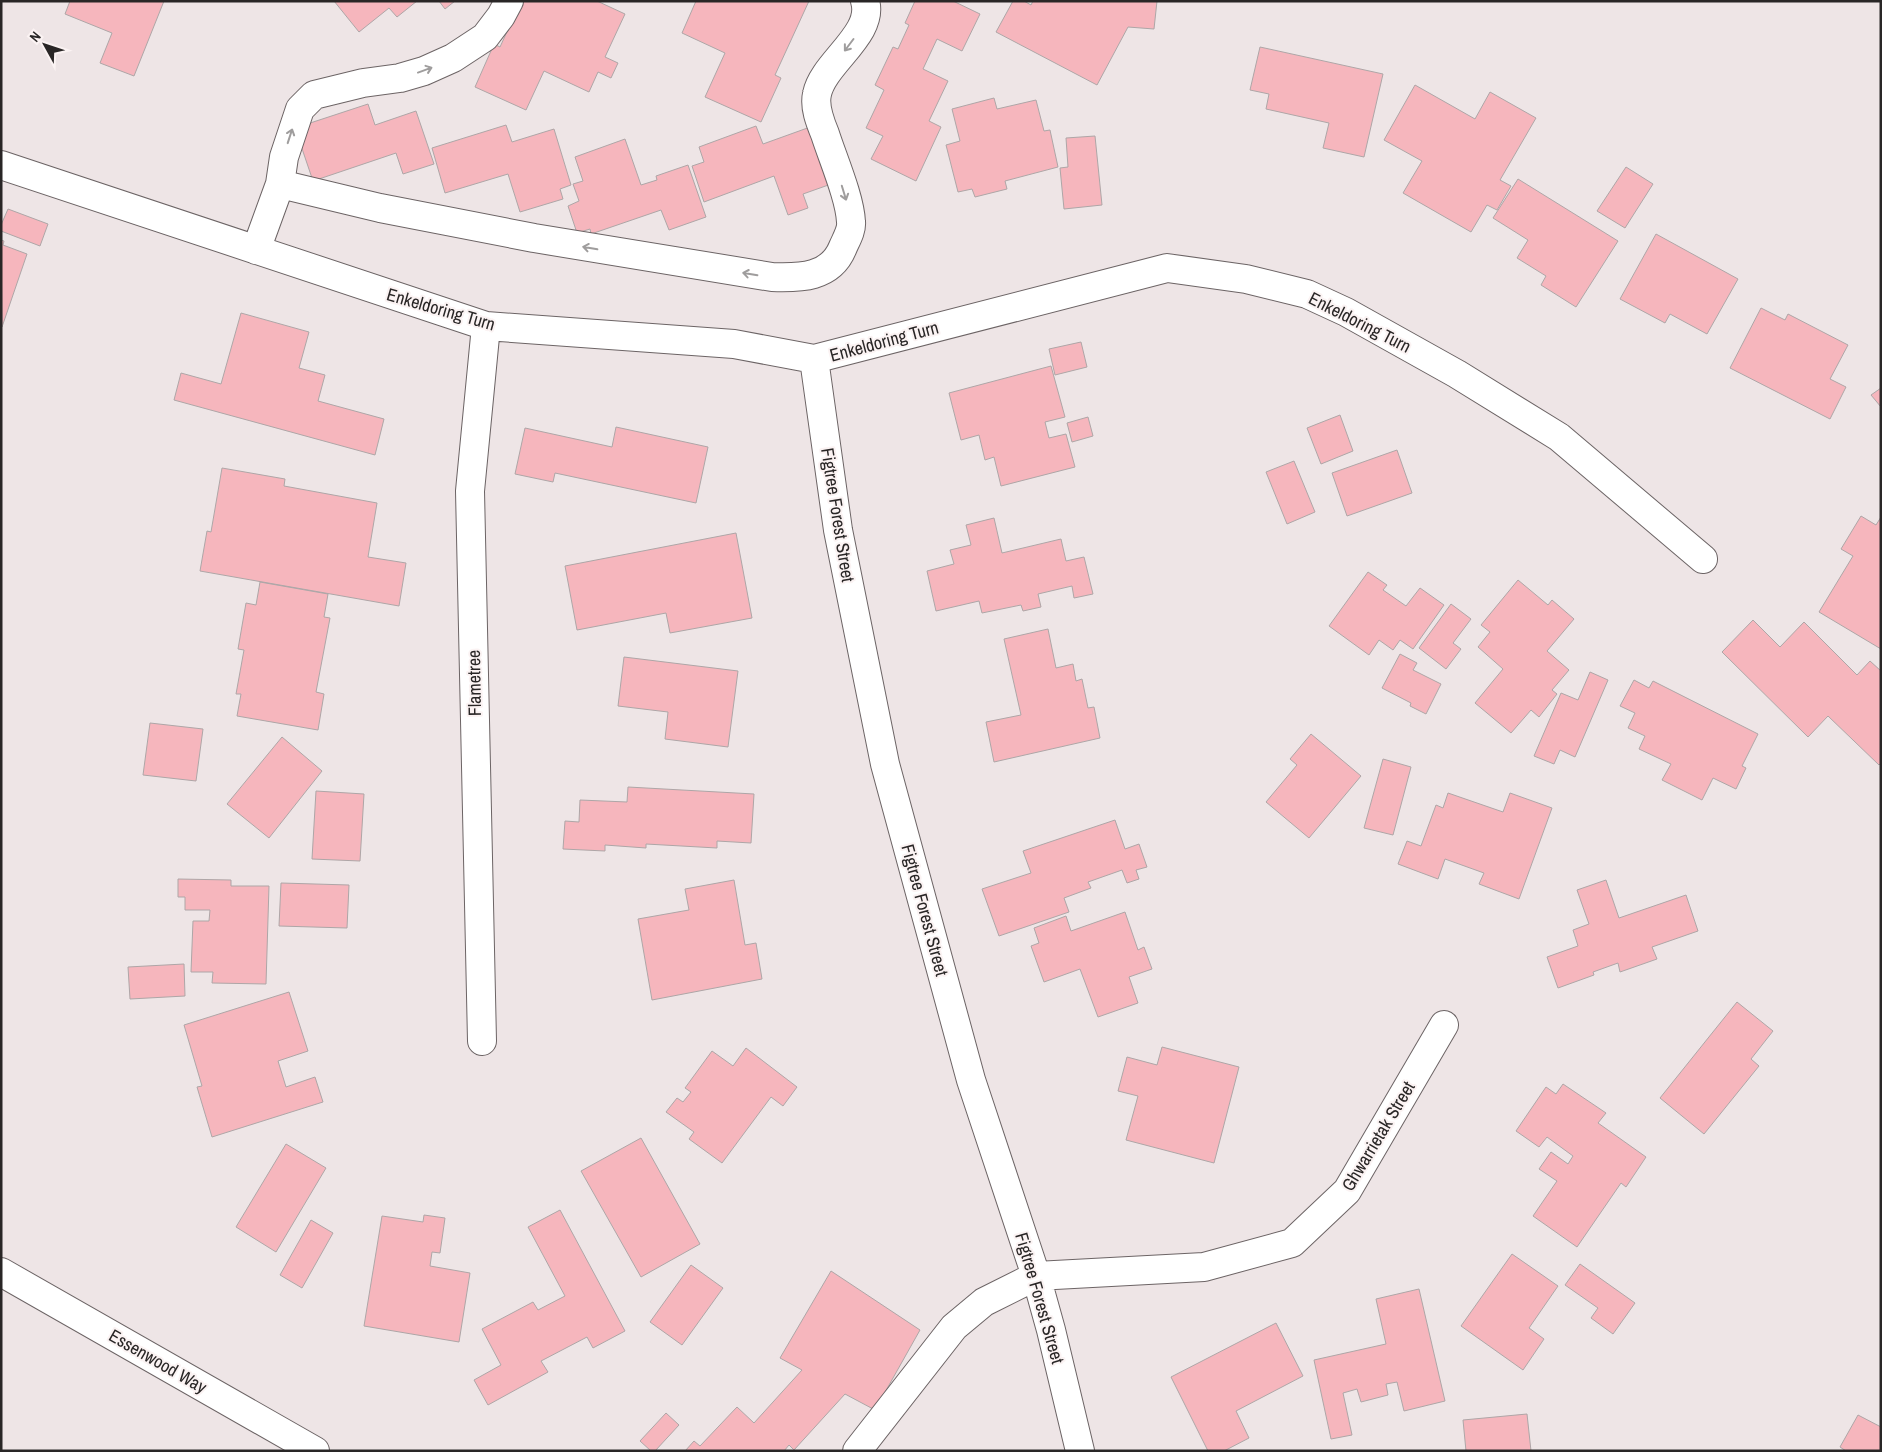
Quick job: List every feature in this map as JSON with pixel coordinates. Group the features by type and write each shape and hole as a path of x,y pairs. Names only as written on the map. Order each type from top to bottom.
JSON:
{"street":[{"path":"256,250 280,184 284,158 300,109 314,95 362,83 400,78 424,71 453,58 485,37 501,16 509,1"},
{"path":"280,184 380,208 534,238 772,277 798,278 823,271 838,258 852,224 845,196 820,120 817,94 823,79 852,42 863,23 867,6 865,1"},
{"name":"Enkeldoring Turn","path":"1,165 486,326 734,344 814,359 1166,268 1246,279 1307,294 1346,312 1457,374 1559,438 1703,558"},
{"name":"Flametree","path":"482,1041 470,491 486,326"},
{"name":"Figtree Forest Street","path":"814,359 838,530 885,764 972,1080 1036,1276 1080,1451"},
{"name":"Ghwarrietak Street","path":"1036,1276 1204,1267 1292,1243 1348,1191 1444,1025"},
{"name":"Essenwood Way","path":"1,1272 314,1451"},
{"path":"857,1451 954,1327 984,1302 1036,1276"}],"building":[{"path":"70,1 164,1 134,76 100,63 112,33 65,14"},
{"path":"334,1 417,1 397,17 389,8 359,32"},
{"path":"439,1 455,1 445,9"},
{"path":"521,1 597,1 625,14 605,57 618,63 611,78 598,72 589,92 544,71 526,110 475,87 494,44 500,47"},
{"path":"696,1 809,1 775,75 781,78 761,122 705,97 725,53 682,33"},
{"path":"915,1 953,1 980,14 962,51 937,39 923,69 948,81 929,121 941,127 916,181 871,159 883,136 866,128 884,90 875,85 893,47 898,49 909,25 905,23"},
{"path":"1013,1 1024,1 1031,5 1033,1 1157,1 1154,29 1128,27 1097,85 996,32"},
{"path":"1260,47 1383,74 1364,157 1323,148 1329,123 1266,109 1269,94 1250,90"},
{"path":"1415,85 1475,119 1490,92 1536,118 1500,180 1511,186 1497,210 1487,205 1471,232 1403,193 1422,161 1384,140"},
{"path":"994,98 997,109 1036,100 1044,131 1050,130 1058,167 1005,181 1007,189 975,197 972,189 958,192 946,145 960,141 952,109"},
{"path":"368,104 375,125 416,111 434,164 403,174 396,153 313,181 295,128"},
{"path":"506,125 512,142 554,129 571,185 560,189 563,199 520,212 508,174 445,193 432,148"},
{"path":"756,126 763,144 813,126 834,183 803,194 808,208 788,215 774,176 704,202 692,166 704,162 699,147"},
{"path":"1095,136 1102,205 1064,209 1060,168 1068,167 1066,138"},
{"path":"625,139 641,185 657,180 656,176 688,165 706,217 669,230 661,210 591,234 590,229 577,233 568,206 579,201 573,184 583,181 575,157"},
{"path":"1626,167 1653,184 1625,228 1597,211"},
{"path":"1518,179 1618,241 1576,307 1541,285 1546,276 1517,258 1528,240 1493,218"},
{"path":"8,209 48,224 40,246 1,231 1,225"},
{"path":"1656,234 1738,279 1707,334 1670,314 1665,323 1620,299"},
{"path":"1,240 4,241 3,245 27,254 2,327"},
{"path":"1761,308 1785,320 1788,314 1848,345 1830,379 1846,387 1830,419 1730,368"},
{"path":"241,313 309,332 299,368 325,375 318,401 384,419 375,455 174,400 181,373 221,384"},
{"path":"1081,342 1087,367 1055,375 1049,349"},
{"path":"1051,366 1065,417 1045,422 1049,438 1066,434 1075,467 1001,486 994,457 985,460 979,435 961,440 949,393"},
{"path":"1881,388 1881,407 1871,395"},
{"path":"1340,415 1353,451 1321,464 1307,428"},
{"path":"1088,417 1093,436 1072,442 1067,423"},
{"path":"616,427 708,447 696,503 555,473 553,482 515,474 525,428 612,447"},
{"path":"1397,450 1412,493 1347,516 1332,473"},
{"path":"1294,461 1315,512 1287,524 1266,472"},
{"path":"222,468 285,479 284,486 377,503 368,557 406,563 399,606 200,571 207,531 211,532"},
{"path":"1861,516 1876,525 1881,517 1881,649 1819,612 1853,556 1841,549"},
{"path":"994,518 1002,553 1061,539 1066,561 1084,557 1093,594 1074,598 1072,586 1038,594 1041,607 1023,611 1021,605 982,613 979,601 936,611 927,571 954,564 950,550 971,545 966,525"},
{"path":"736,533 752,618 670,633 666,613 577,630 565,566"},
{"path":"1368,572 1387,585 1383,590 1406,606 1420,588 1444,605 1413,649 1400,640 1393,650 1379,640 1369,655 1329,626"},
{"path":"1518,580 1548,605 1552,600 1574,619 1547,651 1569,670 1552,690 1557,694 1539,717 1531,710 1511,733 1475,703 1503,669 1478,647 1490,632 1481,625"},
{"path":"260,582 328,594 324,617 330,618 316,692 324,694 318,730 237,716 241,694 236,694 244,650 238,649 246,603 256,605"},
{"path":"1451,604 1471,619 1453,643 1461,649 1446,669 1419,648"},
{"path":"1753,620 1780,647 1804,622 1857,675 1870,661 1881,671 1881,763 1879,765 1828,716 1808,737 1722,652"},
{"path":"1048,629 1056,668 1073,664 1076,681 1082,679 1088,708 1094,707 1100,738 994,762 986,722 1021,715 1004,639"},
{"path":"1400,654 1417,663 1413,670 1441,684 1426,714 1410,706 1411,703 1382,688"},
{"path":"624,657 738,671 728,747 665,739 668,712 618,706"},
{"path":"1590,672 1608,680 1575,757 1560,750 1554,764 1534,756 1561,693 1578,700"},
{"path":"1634,680 1649,688 1653,681 1758,734 1742,766 1746,768 1736,789 1713,778 1702,800 1662,780 1671,764 1639,749 1645,736 1628,728 1635,713 1620,706"},
{"path":"150,723 203,729 196,781 143,775"},
{"path":"1311,734 1361,776 1309,838 1266,802 1297,765 1290,759"},
{"path":"282,737 322,771 269,838 227,804"},
{"path":"1383,759 1411,767 1393,835 1364,828"},
{"path":"628,787 754,794 751,843 717,841 717,848 646,844 646,848 605,845 605,851 563,849 565,821 579,822 580,800 627,802"},
{"path":"316,791 364,794 360,861 312,859"},
{"path":"1448,793 1503,812 1510,793 1552,808 1519,899 1479,884 1484,873 1445,859 1438,879 1398,864 1407,841 1421,846 1436,805 1443,808"},
{"path":"1115,820 1125,849 1139,844 1147,867 1136,870 1139,879 1127,883 1122,870 1088,882 1091,888 1064,898 1069,912 999,936 982,889 1031,873 1023,851"},
{"path":"178,879 231,880 231,886 269,886 266,984 212,983 213,972 191,972 193,921 209,921 210,910 185,910 185,897 178,897"},
{"path":"734,880 745,945 756,943 762,979 652,1000 638,919 689,910 685,889"},
{"path":"1606,880 1619,918 1686,895 1698,931 1652,947 1657,959 1620,972 1618,963 1593,972 1594,975 1558,988 1547,957 1578,946 1573,930 1589,924 1577,890"},
{"path":"281,883 349,885 347,928 279,926"},
{"path":"1125,912 1138,950 1144,947 1152,969 1129,977 1138,1003 1098,1017 1080,969 1044,982 1031,946 1039,943 1034,928 1066,916 1071,931"},
{"path":"184,964 185,996 130,999 128,967"},
{"path":"289,992 308,1051 278,1061 286,1087 315,1077 323,1102 212,1137 197,1087 202,1086 184,1025"},
{"path":"1737,1002 1773,1031 1751,1059 1759,1066 1704,1134 1660,1098"},
{"path":"1162,1047 1239,1067 1214,1163 1126,1140 1138,1096 1118,1091 1127,1057 1157,1065"},
{"path":"746,1048 797,1087 783,1106 771,1097 722,1163 689,1139 694,1132 666,1112 677,1098 683,1102 691,1092 685,1088 712,1051 733,1066"},
{"path":"1563,1084 1606,1113 1598,1123 1646,1157 1626,1187 1621,1183 1577,1247 1533,1216 1557,1181 1539,1169 1551,1152 1568,1164 1573,1156 1547,1137 1539,1147 1516,1131 1546,1087 1556,1094"},
{"path":"641,1138 700,1244 641,1277 581,1171"},
{"path":"286,1144 326,1168 276,1252 236,1227"},
{"path":"560,1210 625,1331 593,1348 587,1337 541,1361 548,1372 488,1405 474,1380 501,1365 482,1329 533,1302 538,1310 565,1296 528,1227"},
{"path":"424,1215 445,1218 440,1253 432,1252 430,1266 470,1273 459,1342 364,1326 382,1216 423,1222"},
{"path":"311,1220 333,1233 302,1288 280,1275"},
{"path":"1512,1254 1558,1286 1529,1328 1544,1339 1523,1370 1461,1326"},
{"path":"1580,1264 1635,1303 1613,1334 1591,1318 1598,1308 1565,1285"},
{"path":"691,1265 723,1288 682,1345 650,1322"},
{"path":"831,1271 920,1330 875,1410 845,1394 794,1450 789,1445 784,1451 685,1451 694,1441 700,1446 737,1407 754,1423 802,1370 780,1358"},
{"path":"1419,1289 1445,1401 1404,1411 1397,1382 1386,1384 1388,1395 1361,1402 1357,1389 1343,1393 1352,1435 1331,1439 1314,1360 1386,1344 1376,1299"},
{"path":"1276,1323 1303,1376 1236,1411 1249,1438 1224,1451 1208,1451 1171,1377"},
{"path":"666,1413 679,1425 655,1451 651,1451 640,1441"},
{"path":"1527,1414 1531,1451 1466,1451 1463,1420"},
{"path":"1858,1415 1881,1427 1881,1451 1846,1451 1840,1447"}]}
